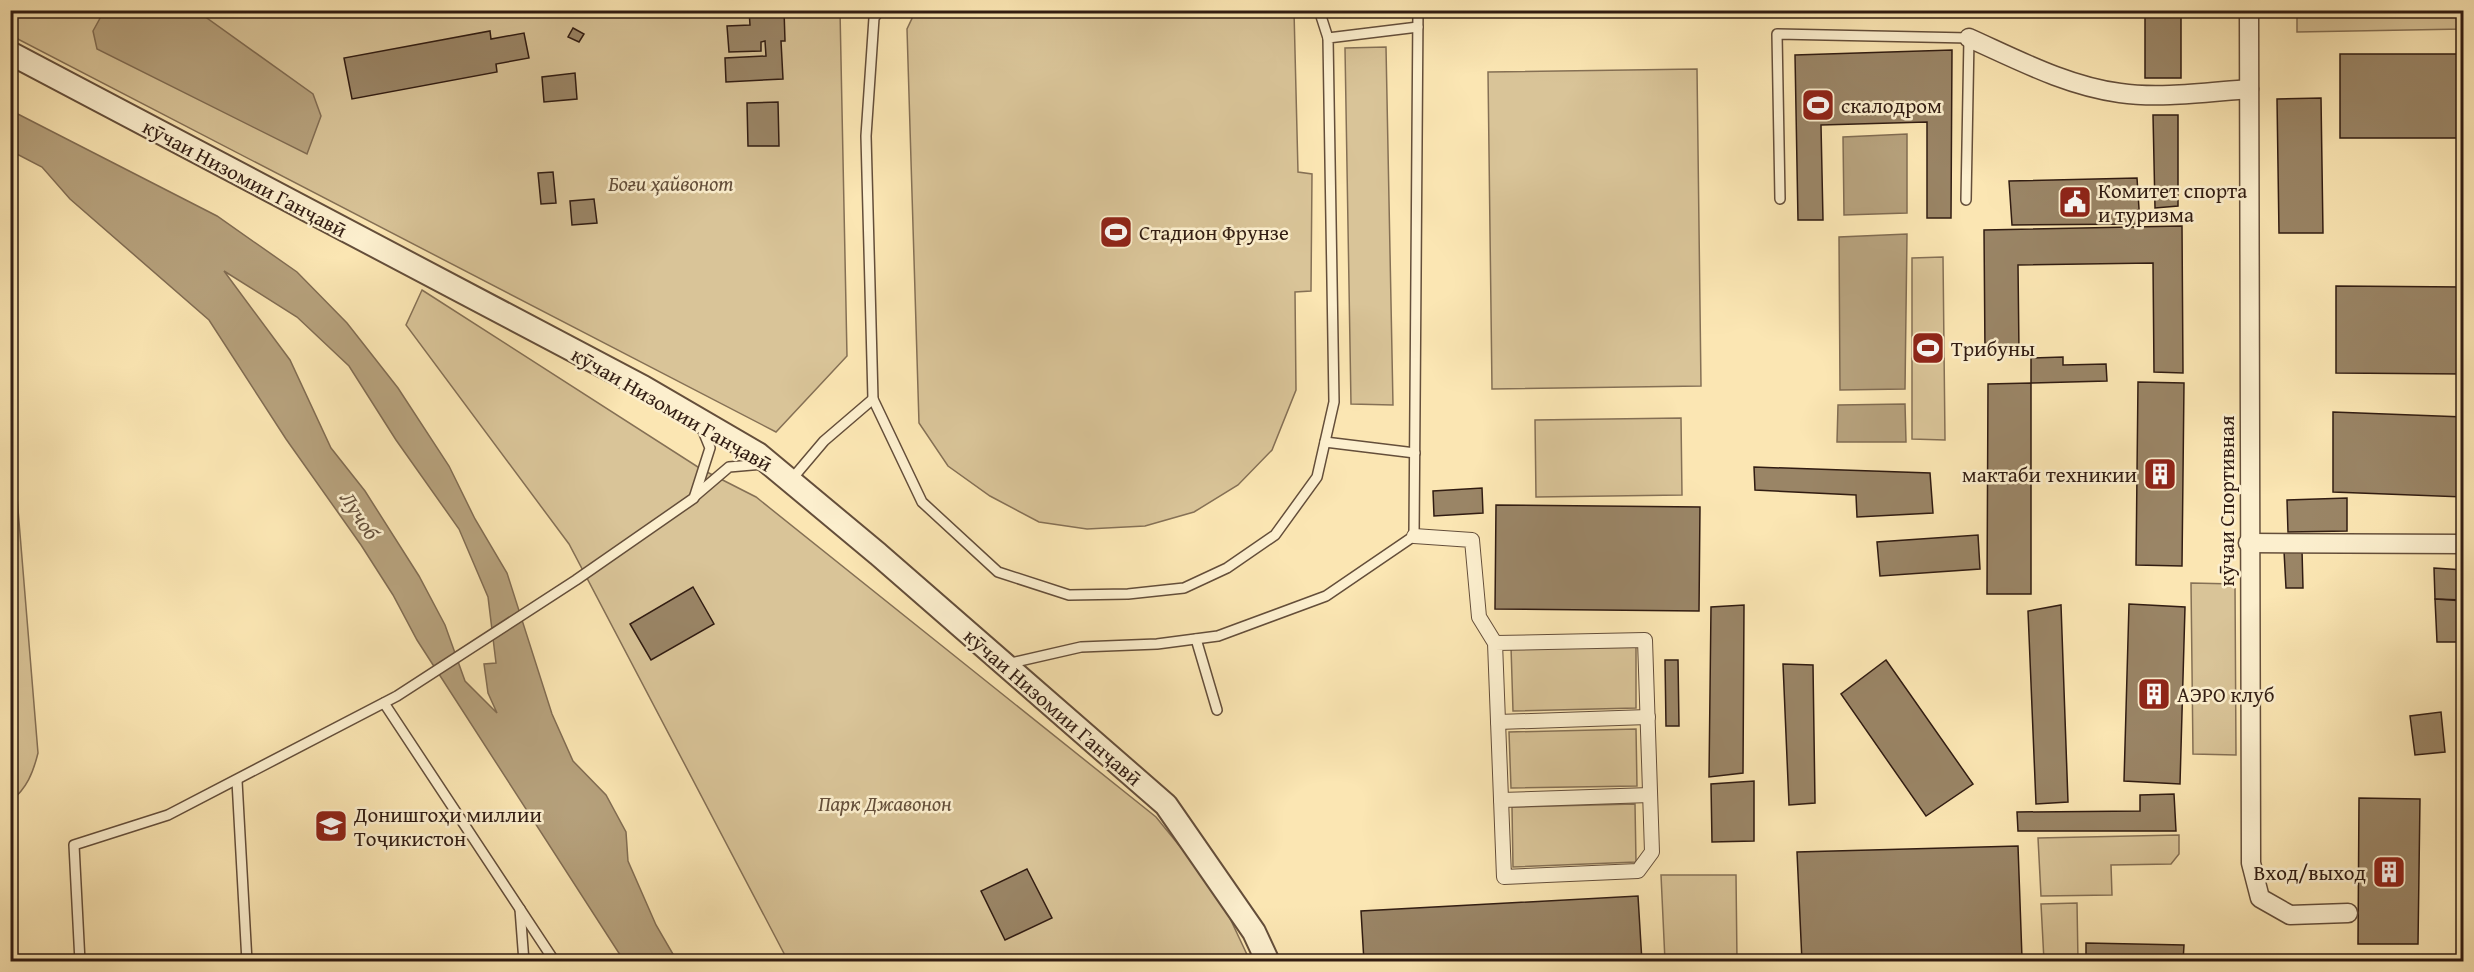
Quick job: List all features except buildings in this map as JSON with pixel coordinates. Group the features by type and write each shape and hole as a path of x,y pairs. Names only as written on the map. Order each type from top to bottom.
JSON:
{"street":[{"name":"кӯчаи Спортивная","path":"2249,10 2248,543 2251,863 2260,898 2290,915 2348,913"},
{"path":"1969,38 2051,75 2120,93 2190,93 2249,89"},
{"name":"кӯчаи Низомии Ганҷавӣ","path":"10,53 698,419 770,464 1006,664 1167,805 1254,932 1268,962"},
{"path":"1414,536 1472,540 1479,617 1495,643 1504,877 1638,871 1652,852 1645,640 1495,643"},
{"path":"2248,543 2463,544"},
{"path":"1498,722 1648,717"},
{"path":"1501,800 1650,795"}],"lane":[{"path":"876,13 866,135 873,399 922,502 998,572 1069,595 1128,594 1184,588 1227,568 1275,535 1317,477 1334,402 1328,38 1319,10"},
{"path":"1006,664 1081,647 1157,644 1218,636 1326,596 1414,536 1418,10"},
{"path":"1328,38 1418,27"},
{"path":"1780,199 1777,34 1969,38 1966,200"},
{"path":"791,480 824,441 873,399"},
{"path":"694,498 710,448 698,419"},
{"path":"1325,442 1415,453"},
{"path":"80,962 74,845 168,815 397,696 576,580 694,498 729,467 770,464"},
{"path":"1196,639 1217,710"},
{"path":"384,703 555,962"},
{"path":"237,781 246,962"},
{"path":"520,907 524,962"}],"green space":[{"name":"Боғи ҳайвонот","path":"11,10 840,11 847,356 776,432 12,36"},
{"path":"916,10 1294,11 1298,172 1312,174 1311,291 1295,292 1296,390 1272,450 1238,485 1194,512 1145,526 1087,529 1039,522 990,496 948,466 919,423 907,29"},
{"path":"1793,10 1965,10 1965,13 1793,14"},
{"path":"2297,11 2463,11 2463,29 2297,32"},
{"path":"1386,47 1393,405 1351,404 1345,48"},
{"path":"1697,69 1701,386 1492,389 1488,72"},
{"name":"Трибуны","path":"1943,257 1945,440 1912,439 1912,258"},
{"name":"Парк Джавонон","path":"422,290 701,469 756,497 1156,817 1191,860 1227,912 1250,961 788,961 569,544 406,325"},
{"path":"10,412 38,753 29,780 11,801"},
{"path":"1681,418 1682,495 1536,497 1535,420"},
{"path":"2191,583 2235,584 2236,755 2193,754"},
{"path":"1636,643 1636,708 1513,711 1511,647"},
{"path":"1636,729 1637,786 1511,788 1509,732"},
{"path":"1635,804 1636,862 1513,867 1512,807"},
{"path":"2179,835 2179,854 2171,864 2111,865 2112,895 2041,896 2038,838"},
{"path":"1661,875 1736,875 1737,961 1665,961"},
{"path":"2077,903 2078,961 2044,961 2041,904"}],"water":[{"path":"104,11 197,11 313,94 321,116 307,154 97,49 93,31"},
{"name":"Лучоб","path":"10,110 217,216 297,272 347,323 398,388 449,466 475,519 507,573 552,714 573,761 606,795 626,832 628,861 656,925 677,961 624,961 417,640 393,595 361,545 286,439 209,320 70,199 42,167 11,151","holes":["224,271 297,317 349,366 396,440 459,529 488,597 496,663 484,664 488,693 497,713 465,681 445,625 419,576 365,491 331,448 290,360"]},
{"path":"1907,134 1907,213 1844,215 1843,137"},
{"path":"1907,234 1905,389 1840,390 1839,237"},
{"path":"1905,404 1906,442 1837,442 1838,405"}],"place":[{"name":"скалодром","path":"1818,105"},
{"name":"Комитет спорта и туризма","path":"2075,202"},
{"name":"Стадион Фрунзе","path":"1116,232"},
{"name":"Трибуны","path":"1928,348"},
{"name":"мактаби техникии","path":"2160,474"},
{"name":"АЭРО клуб","path":"2154,694"},
{"name":"Донишгоҳи миллии Тоҷикистон","path":"331,826"},
{"name":"Вход/выход","path":"2389,872"}]}
